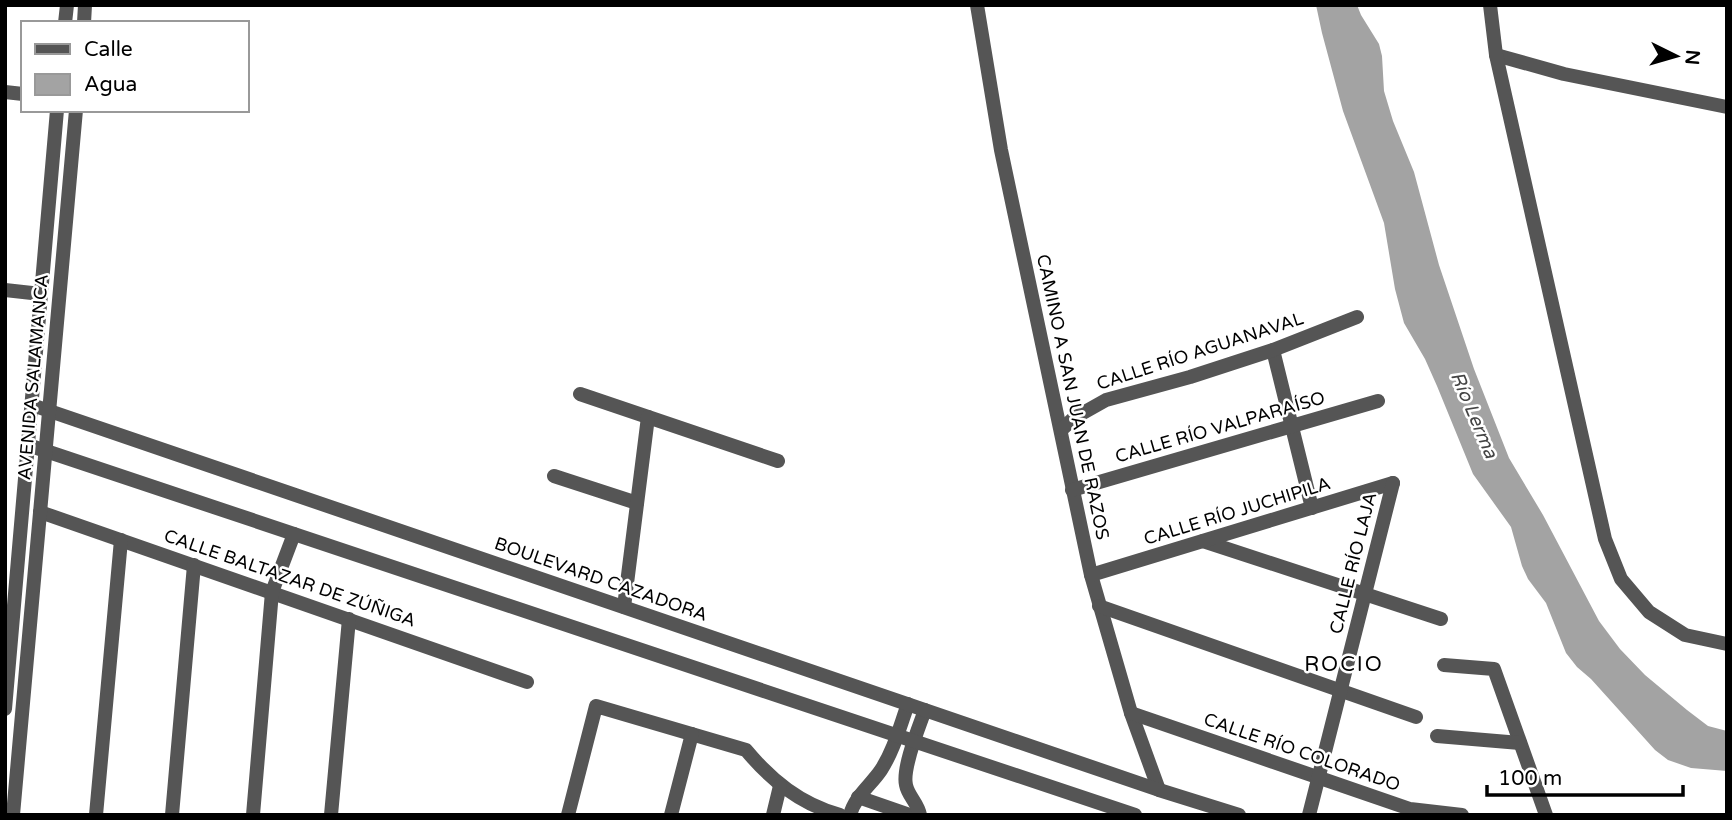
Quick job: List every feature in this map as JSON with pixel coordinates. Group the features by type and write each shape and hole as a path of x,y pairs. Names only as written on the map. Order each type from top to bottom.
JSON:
{"street":[{"name":"CAMINO A SAN JUAN DE RAZOS","path":"976,5 1001,150 1091,575 1131,713 1159,790"},
{"path":"1490,5 1496,55 1605,539 1621,579 1649,612 1685,635 1727,645"},
{"path":"1496,55 1564,74 1727,107"},
{"name":"AVENIDA SALAMANCA","path":"5,709 57,112"},
{"name":"AVENIDA SALAMANCA","path":"13,815 76,112"},
{"path":"5,290 41,295"},
{"name":"CALLE RÍO AGUANAVAL","path":"1061,430 1074,418 1106,400 1273,350 1357,317"},
{"path":"1273,350 1312,508"},
{"path":"580,394 778,461"},
{"name":"CALLE RÍO VALPARAÍSO","path":"1072,490 1378,401"},
{"name":"BOULEVARD CAZADORA","path":"32,405 1239,815"},
{"path":"624,607 648,417"},
{"path":"28,445 1135,815"},
{"path":"554,477 638,503"},
{"name":"CALLE RÍO JUCHIPILA","path":"1091,575 1393,483"},
{"name":"CALLE RÍO LAJA","path":"1309,815 1393,483"},
{"name":"CALLE BALTAZAR DE ZÚÑIGA","path":"40,512 527,682"},
{"path":"253,815 272,592 294,534"},
{"path":"96,815 121,540"},
{"path":"1203,541 1441,619"},
{"path":"172,815 194,565"},
{"path":"1099,606 1416,718"},
{"path":"331,815 349,619"},
{"path":"1444,665 1494,669 1546,815"},
{"path":"850,815 858,797 871,784 891,753 908,704"},
{"path":"568,815 596,706 746,750 780,786 813,806 840,815"},
{"path":"920,815 906,787 905,779 925,710"},
{"name":"CALLE RÍO COLORADO","path":"1131,713 1409,809 1462,815"},
{"path":"671,815 692,734"},
{"path":"1437,736 1520,743"},
{"path":"773,815 780,786"},
{"path":"858,797 910,815"}],"water":[{"name":"Río Lerma","path":"1316,5 1357,5 1379,44 1384,91 1393,121 1414,172 1439,265 1474,369 1509,458 1543,515 1599,621 1620,649 1645,675 1687,710 1708,726 1727,731 1727,771 1691,768 1668,760 1655,750 1566,653 1546,603 1522,566 1511,527 1473,474 1425,359 1404,323 1395,289 1384,223 1343,111"}],"district":[{"name":"ROCIO","path":"1344,664"}]}
